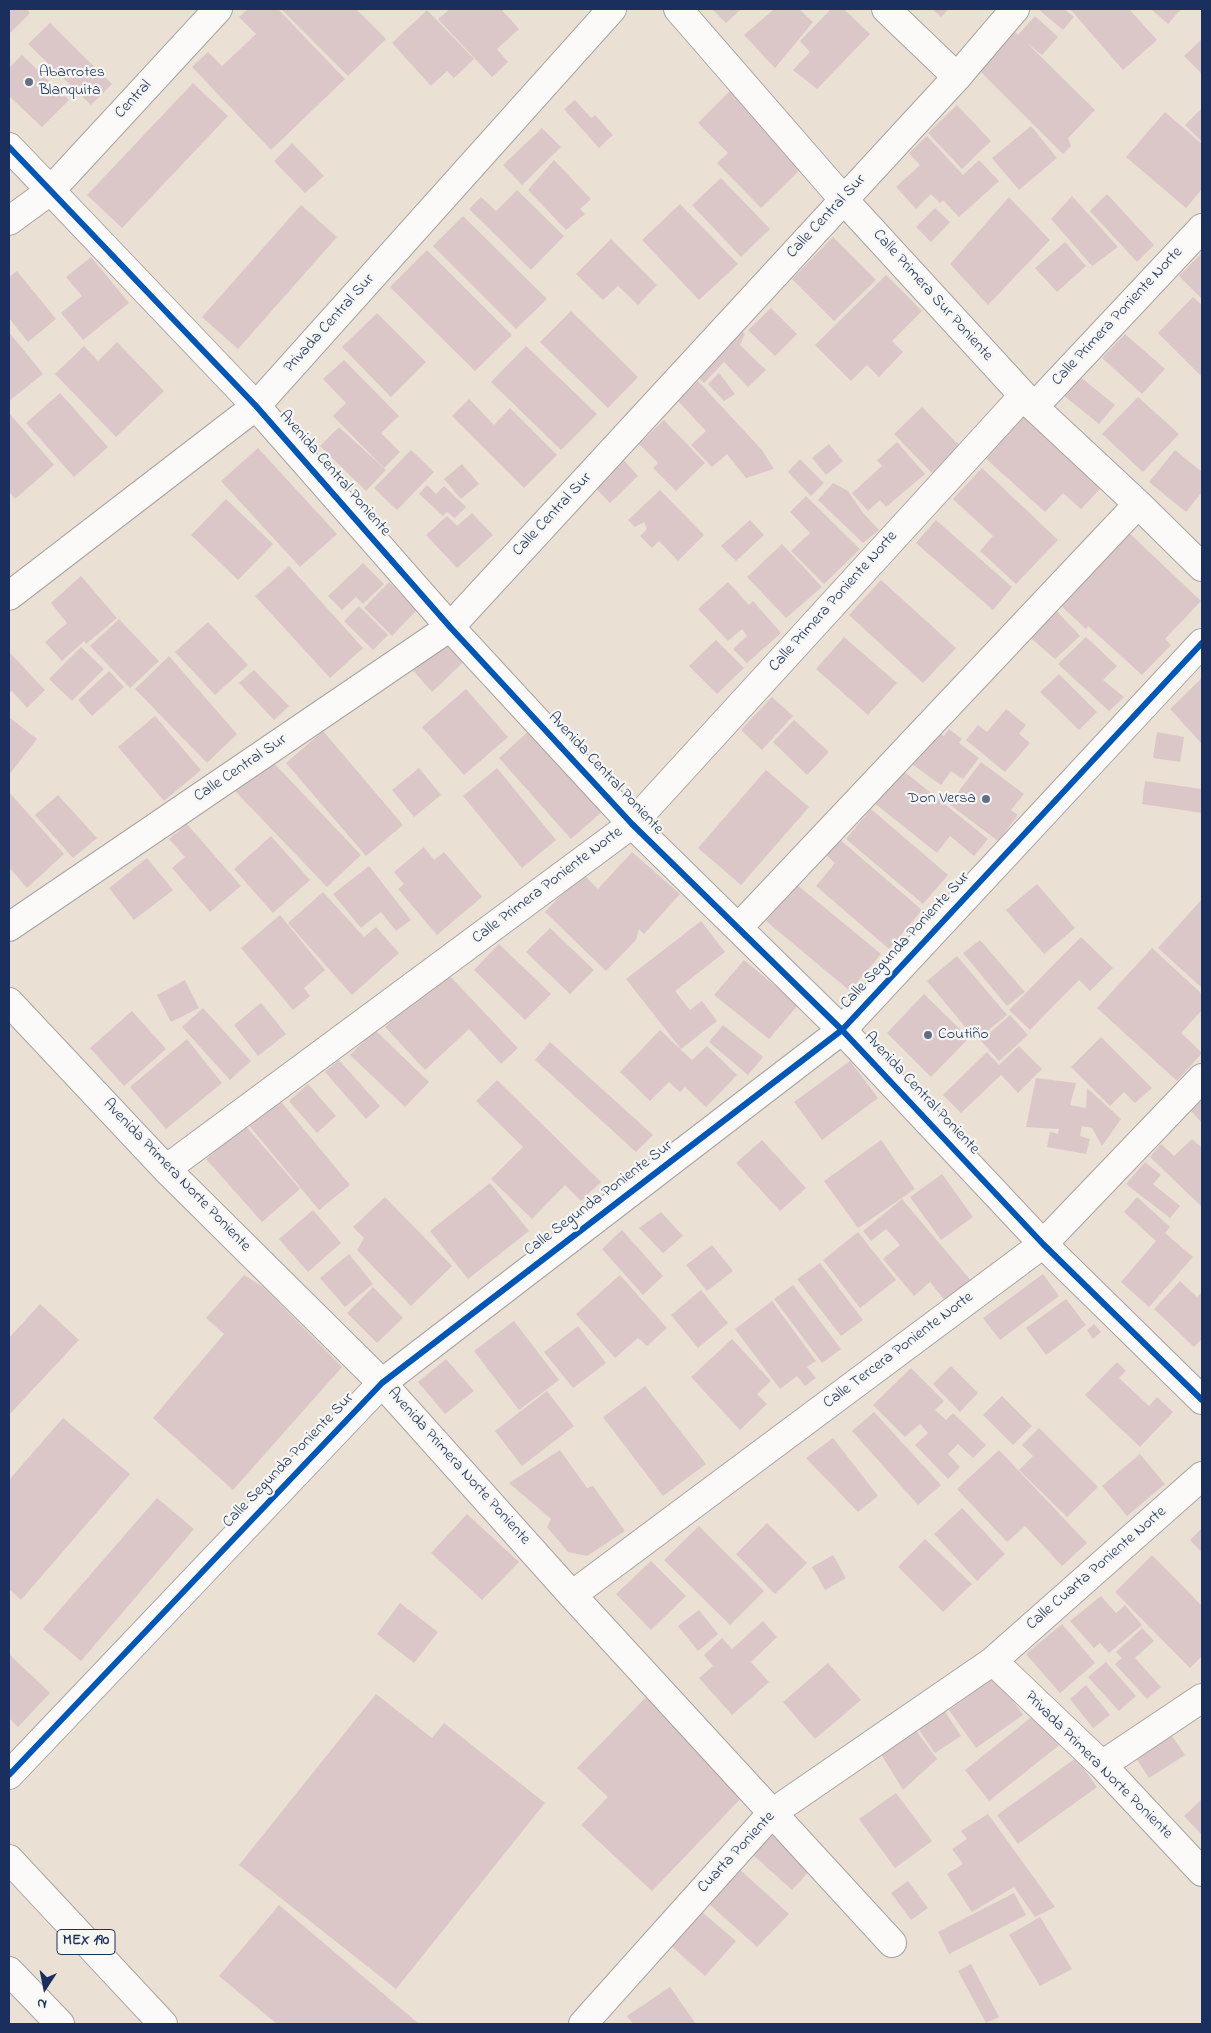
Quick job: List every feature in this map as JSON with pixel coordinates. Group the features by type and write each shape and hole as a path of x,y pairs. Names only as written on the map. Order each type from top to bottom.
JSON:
{"street":[{"name":"Central","path":"9,221 50,191 218,9"},
{"name":"Privada Central Sur","path":"9,596 256,406 612,9"},
{"name":"Calle Primera Sur Poniente","path":"678,9 843,199 1028,402 1138,504 1202,567"},
{"path":"886,9 957,77"},
{"name":"Calle Central Sur","path":"9,928 450,627 957,77 1015,9"},
{"name":"Avenida Central Poniente","path":"9,147 256,406 450,627 632,824 842,1030 1043,1244 1202,1400"},
{"name":"Calle Primera Poniente Norte","path":"166,1169 632,824 1028,402 1202,228"},
{"path":"738,928 1138,504"},
{"name":"Calle Segunda Poniente Sur","path":"9,1775 382,1383 842,1030 1202,643"},
{"name":"Avenida Primera Norte Poniente","path":"9,1002 166,1169 382,1383 572,1595 892,1943"},
{"name":"Calle Tercera Poniente Norte","path":"572,1595 1043,1244 1202,1078"},
{"name":"Calle Cuarta Poniente Norte","path":"993,1661 1202,1476"},
{"name":"Privada Primera Norte Poniente","path":"993,1661 1102,1765 1202,1872"},
{"name":"Cuarta Poniente","path":"583,2024 772,1813 993,1661"},
{"path":"1102,1765 1202,1698"},
{"name":"MEX 190","path":"9,1859 163,2024"},
{"path":"9,1971 60,2024"}],"building":[{"path":"9,9 27,9 30,13 9,34"},
{"path":"248,9 278,9 345,79 271,150 192,67 208,52 222,66 256,34 239,17"},
{"path":"281,9 356,9 386,39 348,76"},
{"path":"450,9 501,9 519,29 497,49 508,62 492,77 438,19"},
{"path":"712,9 741,9 726,23"},
{"path":"774,9 799,9 813,22 775,68 744,35"},
{"path":"831,9 844,9 870,34 817,89 793,70 810,52 800,41"},
{"path":"932,9 949,9 941,17"},
{"path":"1038,9 1064,9 1074,17 1063,30"},
{"path":"1070,9 1129,9 1157,40 1123,70"},
{"path":"1151,9 1181,9 1168,24"},
{"path":"427,10 474,59 454,78 447,71 431,86 392,43"},
{"path":"1035,16 1058,37 1042,55 1027,43 1095,110 1068,138 1071,146 1063,154 975,66 1012,29 1018,35"},
{"path":"50,23 112,84 91,105 28,44"},
{"path":"1202,39 1202,74 1184,56"},
{"name":"Abarrotes Blanquita","path":"22,55 69,100 42,127 9,96 9,68"},
{"path":"193,83 228,116 122,228 87,195"},
{"path":"733,88 807,163 761,208 717,163 728,153 698,123"},
{"path":"575,100 591,118 595,115 613,135 599,148 564,109"},
{"path":"957,105 991,141 962,169 928,133"},
{"path":"1202,108 1202,142 1185,125"},
{"path":"1165,112 1202,144 1202,189 1186,208 1126,157"},
{"path":"1031,126 1057,158 1019,190 992,158"},
{"path":"542,128 561,147 522,185 503,165"},
{"path":"927,136 963,175 979,160 999,181 959,217 943,200 940,203 931,194 916,209 896,187 920,165 909,153"},
{"path":"292,143 324,176 305,193 274,161"},
{"path":"554,160 591,199 580,209 585,214 566,230 528,190"},
{"path":"721,178 770,229 741,257 692,205"},
{"path":"517,190 564,236 531,270 469,209 481,197 496,211"},
{"path":"1107,194 1154,245 1137,262 1090,211"},
{"path":"1072,196 1118,247 1092,266 1051,219"},
{"path":"1009,197 1050,240 988,305 950,264"},
{"path":"680,204 738,264 699,300 642,240"},
{"path":"301,205 337,237 238,349 202,317"},
{"path":"935,208 950,222 931,242 916,227"},
{"path":"463,216 547,299 516,329 433,246"},
{"path":"833,237 876,280 834,321 792,279"},
{"path":"611,239 657,285 638,305 618,286 603,300 576,274"},
{"path":"1065,242 1086,266 1057,292 1035,268"},
{"path":"427,250 512,335 475,371 390,287"},
{"path":"1202,253 1202,299 1179,276"},
{"path":"91,257 129,303 83,340 61,313 82,296 66,277"},
{"path":"17,271 56,319 28,342 9,318 9,277"},
{"path":"886,275 922,311 892,341 903,352 879,377 867,365 851,381 815,345"},
{"path":"1193,297 1202,305 1202,377 1158,333"},
{"path":"771,308 797,334 775,356 748,330"},
{"path":"571,311 638,377 608,408 540,342"},
{"path":"377,313 426,362 391,397 342,347"},
{"path":"738,328 745,334 740,345 766,370 748,387 724,362 704,383 694,373"},
{"path":"9,332 43,374 9,401"},
{"path":"1125,334 1165,369 1142,394 1102,358"},
{"path":"117,342 164,391 116,437 55,374 84,346 98,361"},
{"path":"526,346 597,414 561,450 491,382"},
{"path":"344,360 399,416 381,433 400,452 384,468 333,416 346,403 323,379"},
{"path":"719,373 735,394 724,401 708,384"},
{"path":"1079,376 1115,405 1099,424 1063,395"},
{"path":"698,381 762,450 774,469 746,478 727,454 712,467 691,445 706,431 678,401"},
{"path":"60,393 108,447 74,477 26,423"},
{"path":"1138,397 1179,434 1143,472 1102,434"},
{"path":"469,399 494,425 510,408 557,455 524,488 452,416"},
{"path":"922,407 960,446 932,473 894,434"},
{"path":"9,413 54,465 15,499 9,491"},
{"path":"1024,414 1102,487 1081,509 1063,493 1045,512 984,457"},
{"path":"664,420 705,463 676,491 653,468 658,463 639,444"},
{"path":"339,427 386,470 366,491 320,446"},
{"path":"897,442 925,474 886,507 880,500 868,511 852,493 882,466 877,460"},
{"path":"829,444 843,461 826,475 812,458"},
{"path":"258,448 337,534 300,567 221,481"},
{"path":"411,450 434,472 397,510 374,488"},
{"path":"1175,450 1202,472 1202,492 1186,512 1149,482"},
{"path":"620,456 638,476 610,503 591,483"},
{"path":"800,459 824,483 811,496 788,472"},
{"path":"462,464 479,484 461,499 444,479"},
{"path":"982,468 1058,540 1016,584 980,551 993,536 953,499"},
{"path":"833,483 848,491 863,513 879,530 863,543 818,500"},
{"path":"427,485 436,494 444,486 466,507 455,518 447,512 443,516 419,494"},
{"path":"660,490 704,535 678,561 659,541 652,548 640,536 647,529 644,522 635,527 628,520"},
{"path":"806,496 860,549 824,584 791,551 810,533 790,512"},
{"path":"226,499 273,544 238,580 191,535"},
{"path":"472,513 493,535 457,568 426,535 447,516 457,526"},
{"path":"750,520 764,535 736,561 721,546"},
{"path":"936,520 1012,587 993,610 916,543"},
{"path":"1127,531 1201,601 1165,639 1171,645 1142,675 1088,626 1086,629 1059,604"},
{"path":"782,544 822,587 786,618 747,577"},
{"path":"363,563 384,584 363,604 356,597 342,610 328,596"},
{"path":"289,566 363,648 330,678 255,596"},
{"path":"81,576 117,618 86,644 84,641 62,661 45,642 67,623 51,603"},
{"path":"881,580 956,648 923,683 849,615"},
{"path":"389,582 417,610 392,636 364,608"},
{"path":"728,582 749,605 753,601 781,633 747,663 733,649 747,636 742,629 728,641 698,609"},
{"path":"359,606 388,635 373,650 344,621"},
{"path":"1053,607 1080,636 1055,659 1026,634"},
{"path":"119,619 159,661 130,688 90,646"},
{"path":"208,622 248,665 215,695 175,652"},
{"path":"455,634 472,654 432,692 412,669"},
{"path":"844,637 897,683 868,715 816,669"},
{"path":"1086,637 1117,666 1103,680 1124,697 1109,711 1058,664"},
{"path":"716,640 744,668 717,694 689,666"},
{"path":"81,647 104,669 72,701 49,679"},
{"path":"9,652 45,690 27,708 12,691 9,693"},
{"path":"169,656 237,734 207,763 135,689"},
{"path":"254,670 289,706 274,720 239,683"},
{"path":"109,671 124,687 92,716 78,700"},
{"path":"1059,674 1097,712 1079,730 1040,692"},
{"path":"1202,678 1202,744 1170,709"},
{"path":"466,689 508,737 464,775 422,727"},
{"path":"772,697 793,716 762,750 741,730"},
{"path":"1006,709 1026,725 1019,734 1030,743 1005,772 966,740 978,725 987,732"},
{"path":"155,716 201,770 164,801 118,747"},
{"path":"9,717 37,739 9,775"},
{"path":"794,720 829,752 807,775 773,742"},
{"path":"531,729 604,810 571,839 499,758"},
{"path":"934,729 944,736 949,729 962,739 959,743 979,758 963,779 951,771 941,785 909,762"},
{"path":"323,731 403,825 366,856 286,763"},
{"path":"1157,732 1184,737 1180,762 1153,758"},
{"path":"270,759 361,855 327,887 235,791"},
{"name":"Don Versa","path":"981,762 1024,794 1011,810 1018,815 998,841 949,804"},
{"path":"419,768 441,795 414,817 392,790"},
{"path":"497,768 556,840 522,868 463,796"},
{"path":"901,769 988,839 974,856 950,836 937,853 873,802"},
{"path":"766,770 809,807 741,885 698,848"},
{"path":"1145,781 1202,789 1202,813 1142,804"},
{"path":"9,792 64,854 27,888 9,867"},
{"path":"58,795 97,838 73,858 35,815"},
{"path":"871,809 948,875 923,904 846,839"},
{"path":"187,824 241,886 210,912 172,868 185,857 169,839"},
{"path":"271,836 310,880 273,913 234,869"},
{"path":"838,838 922,910 889,949 816,886 835,863 825,854"},
{"path":"424,847 434,860 444,852 482,897 437,935 398,889 404,884 394,872"},
{"path":"632,852 680,894 644,934 639,929 636,940 606,971 545,912 582,873 598,889"},
{"path":"147,858 173,890 134,920 109,888"},
{"path":"369,866 411,920 396,931 381,912 361,928 333,894"},
{"path":"796,884 881,954 850,991 766,921"},
{"path":"1037,884 1075,928 1044,954 1006,910"},
{"path":"323,892 364,937 376,927 399,953 352,995 288,923"},
{"path":"1202,899 1202,988 1158,948"},
{"path":"280,915 325,970 304,988 310,996 293,1010 241,948"},
{"path":"701,921 725,952 675,991 690,1010 702,1001 717,1021 681,1049 626,979"},
{"path":"550,928 594,970 570,994 526,952"},
{"path":"1081,937 1113,968 1090,991 1079,980 1030,1030 1009,1010"},
{"path":"980,940 1025,992 1007,1006 963,953"},
{"path":"499,944 551,994 525,1020 474,970"},
{"path":"1152,948 1202,994 1202,1010 1181,1033 1202,1053 1177,1081 1097,1008"},
{"path":"957,956 1007,1015 976,1040 927,981"},
{"path":"744,960 798,1005 769,1039 714,995"},
{"path":"445,971 518,1048 501,1064 469,1029 425,1070 385,1027"},
{"path":"185,980 199,1008 171,1022 157,995"},
{"name":"Coutiño","path":"924,994 969,1038 931,1077 887,1033"},
{"path":"261,1003 286,1034 258,1056 234,1025"},
{"path":"203,1008 251,1061 230,1080 182,1027"},
{"path":"132,1011 166,1049 124,1086 90,1048"},
{"path":"1010,1015 1028,1035 999,1061 981,1041"},
{"path":"723,1025 763,1057 748,1075 709,1042"},
{"path":"375,1030 429,1082 405,1107 350,1055"},
{"path":"660,1030 692,1060 707,1046 737,1075 706,1107 685,1087 680,1092 669,1082 650,1101 620,1072"},
{"path":"1101,1037 1152,1088 1135,1103 1124,1092 1110,1106 1071,1067"},
{"path":"187,1039 222,1083 166,1129 130,1087"},
{"path":"550,1042 653,1135 636,1152 535,1060"},
{"path":"1019,1046 1042,1069 1018,1093 1001,1075 961,1113 943,1095 987,1052 999,1065"},
{"path":"339,1060 380,1106 366,1119 325,1072"},
{"path":"850,1061 878,1098 822,1140 794,1102"},
{"path":"1036,1078 1076,1083 1070,1105 1086,1108 1087,1088 1121,1119 1102,1146 1092,1128 1082,1126 1080,1136 1090,1139 1086,1154 1047,1147 1050,1132 1058,1134 1059,1129 1026,1127"},
{"path":"497,1080 601,1182 581,1201 565,1185 532,1219 491,1179 523,1147 476,1101"},
{"path":"308,1084 336,1116 317,1133 289,1101"},
{"path":"278,1098 350,1185 319,1210 247,1123"},
{"path":"1202,1099 1202,1123 1191,1111"},
{"path":"245,1125 300,1189 262,1222 206,1159"},
{"path":"1192,1139 1202,1148 1202,1207 1150,1157 1161,1144 1174,1156"},
{"path":"762,1140 806,1188 780,1211 736,1163"},
{"path":"881,1140 915,1189 858,1228 824,1181"},
{"path":"1145,1162 1161,1175 1153,1184 1180,1206 1170,1218 1126,1184"},
{"path":"942,1174 973,1217 941,1240 910,1197"},
{"path":"490,1183 529,1231 468,1279 430,1231"},
{"path":"385,1197 452,1266 411,1306 357,1250 364,1238 353,1227"},
{"path":"1137,1197 1170,1227 1165,1233 1193,1257 1149,1307 1121,1282 1156,1241 1124,1212"},
{"path":"902,1199 972,1282 947,1303 930,1282 914,1296 883,1259 900,1245 886,1229 871,1241 863,1231"},
{"path":"313,1210 341,1243 308,1272 279,1239"},
{"path":"661,1212 683,1236 663,1253 639,1228"},
{"path":"622,1230 663,1276 643,1295 602,1249"},
{"path":"858,1232 896,1280 860,1308 823,1260"},
{"path":"712,1245 733,1271 707,1291 686,1265"},
{"path":"349,1254 373,1284 345,1307 320,1278"},
{"path":"820,1263 863,1320 841,1336 797,1279"},
{"path":"1043,1274 1059,1296 1000,1340 983,1318"},
{"path":"244,1275 263,1287 342,1367 233,1490 153,1418 224,1334 206,1318"},
{"path":"620,1275 667,1328 647,1346 638,1338 615,1358 576,1314"},
{"path":"1180,1281 1197,1297 1202,1292 1202,1339 1194,1347 1154,1309"},
{"path":"793,1285 841,1349 822,1363 774,1299"},
{"path":"373,1287 403,1318 377,1343 347,1313"},
{"path":"701,1290 728,1323 698,1348 671,1315"},
{"path":"1066,1299 1086,1325 1046,1355 1026,1328"},
{"path":"772,1301 816,1361 807,1367 816,1378 805,1386 797,1376 780,1389 735,1329"},
{"path":"40,1304 79,1340 9,1415 9,1338"},
{"path":"514,1321 559,1380 519,1410 474,1351"},
{"path":"1094,1324 1101,1332 1093,1339 1087,1330"},
{"path":"578,1326 606,1363 573,1388 544,1352"},
{"path":"732,1339 771,1381 757,1394 767,1404 740,1430 691,1377"},
{"path":"446,1359 474,1391 445,1414 418,1382"},
{"path":"1117,1362 1126,1371 1119,1378 1149,1406 1157,1397 1173,1412 1140,1447 1085,1395"},
{"path":"951,1366 978,1393 960,1412 933,1384"},
{"path":"911,1368 944,1401 935,1410 946,1420 953,1413 986,1445 973,1458 958,1444 948,1454 960,1467 948,1479 915,1445 928,1433 920,1424 905,1437 873,1405"},
{"path":"645,1386 706,1464 663,1496 603,1417"},
{"path":"547,1391 574,1426 522,1466 495,1431"},
{"path":"1002,1396 1032,1426 1013,1445 983,1415"},
{"path":"874,1412 941,1485 918,1505 852,1431"},
{"path":"63,1418 130,1474 21,1600 9,1589 9,1480"},
{"path":"1039,1428 1098,1487 1067,1517 1019,1470 1033,1456 1022,1445"},
{"path":"833,1438 878,1496 858,1512 806,1458"},
{"path":"560,1450 587,1488 593,1486 625,1531 587,1556 568,1552 547,1527 551,1519 509,1483"},
{"path":"999,1450 1087,1543 1062,1566 1025,1526 1007,1542 957,1489"},
{"path":"1140,1454 1165,1484 1127,1516 1102,1486"},
{"path":"157,1498 194,1529 81,1661 43,1629"},
{"path":"962,1508 1005,1554 977,1581 934,1534"},
{"path":"467,1514 519,1562 482,1600 431,1553"},
{"path":"767,1523 807,1563 775,1594 736,1554"},
{"path":"699,1526 764,1591 730,1625 664,1560"},
{"path":"1202,1528 1202,1553 1190,1540"},
{"path":"925,1539 972,1584 943,1612 898,1567"},
{"path":"833,1555 846,1578 825,1590 812,1567"},
{"path":"1152,1555 1202,1606 1202,1656 1190,1668 1115,1592"},
{"path":"651,1561 686,1596 651,1630 616,1594"},
{"path":"1101,1596 1116,1613 1125,1605 1142,1625 1109,1653 1100,1643 1094,1648 1070,1621"},
{"path":"400,1603 438,1632 414,1663 377,1634"},
{"path":"699,1610 718,1634 698,1651 678,1626"},
{"path":"763,1621 777,1637 751,1662 769,1682 732,1715 699,1678 713,1666 704,1655 722,1638 732,1649"},
{"path":"1062,1624 1095,1663 1060,1693 1026,1654"},
{"path":"1142,1628 1154,1641 1135,1658 1161,1687 1147,1699 1115,1664 1122,1658 1116,1652"},
{"path":"9,1654 50,1693 18,1727 9,1718"},
{"path":"1106,1662 1136,1696 1119,1711 1088,1677"},
{"path":"828,1663 861,1700 815,1739 783,1702"},
{"path":"996,1676 1023,1715 976,1748 949,1710"},
{"path":"1086,1685 1110,1715 1093,1728 1070,1699"},
{"path":"376,1694 432,1738 444,1723 545,1803 396,1989 239,1865"},
{"path":"648,1695 749,1790 652,1891 581,1825 608,1797 577,1768"},
{"path":"942,1707 961,1736 935,1753 915,1724"},
{"path":"1038,1712 1062,1743 989,1801 965,1770"},
{"path":"911,1724 937,1759 903,1790 876,1746"},
{"path":"1172,1736 1185,1755 1149,1778 1136,1758"},
{"path":"1076,1758 1097,1787 1018,1844 997,1815"},
{"path":"896,1793 932,1841 895,1868 859,1819"},
{"path":"1202,1799 1202,1835 1184,1816"},
{"path":"988,1814 1055,1907 1035,1917 1014,1887 972,1912 947,1874 963,1864 952,1849 967,1839 961,1831"},
{"path":"775,1830 814,1866 792,1890 752,1854"},
{"path":"738,1868 789,1914 757,1947 707,1902"},
{"path":"908,1881 928,1908 911,1920 891,1893"},
{"path":"1014,1893 1026,1915 949,1954 938,1932"},
{"path":"279,1905 419,2024 277,2024 219,1976"},
{"path":"702,1912 736,1941 705,1976 671,1946"},
{"path":"1040,1917 1072,1969 1040,1986 1009,1935"},
{"path":"971,1964 999,2017 986,2023 958,1971"},
{"path":"670,1987 696,2024 633,2024 627,2016"}],"cycle path":[{"path":"9,147 256,406 450,627 632,824 842,1030 1043,1244 1202,1400"},
{"path":"9,1775 382,1383 842,1030 1202,643"}],"place":[{"name":"Abarrotes Blanquita","path":"29,82"},
{"name":"Don Versa","path":"986,799"},
{"name":"Coutiño","path":"928,1035"}]}
